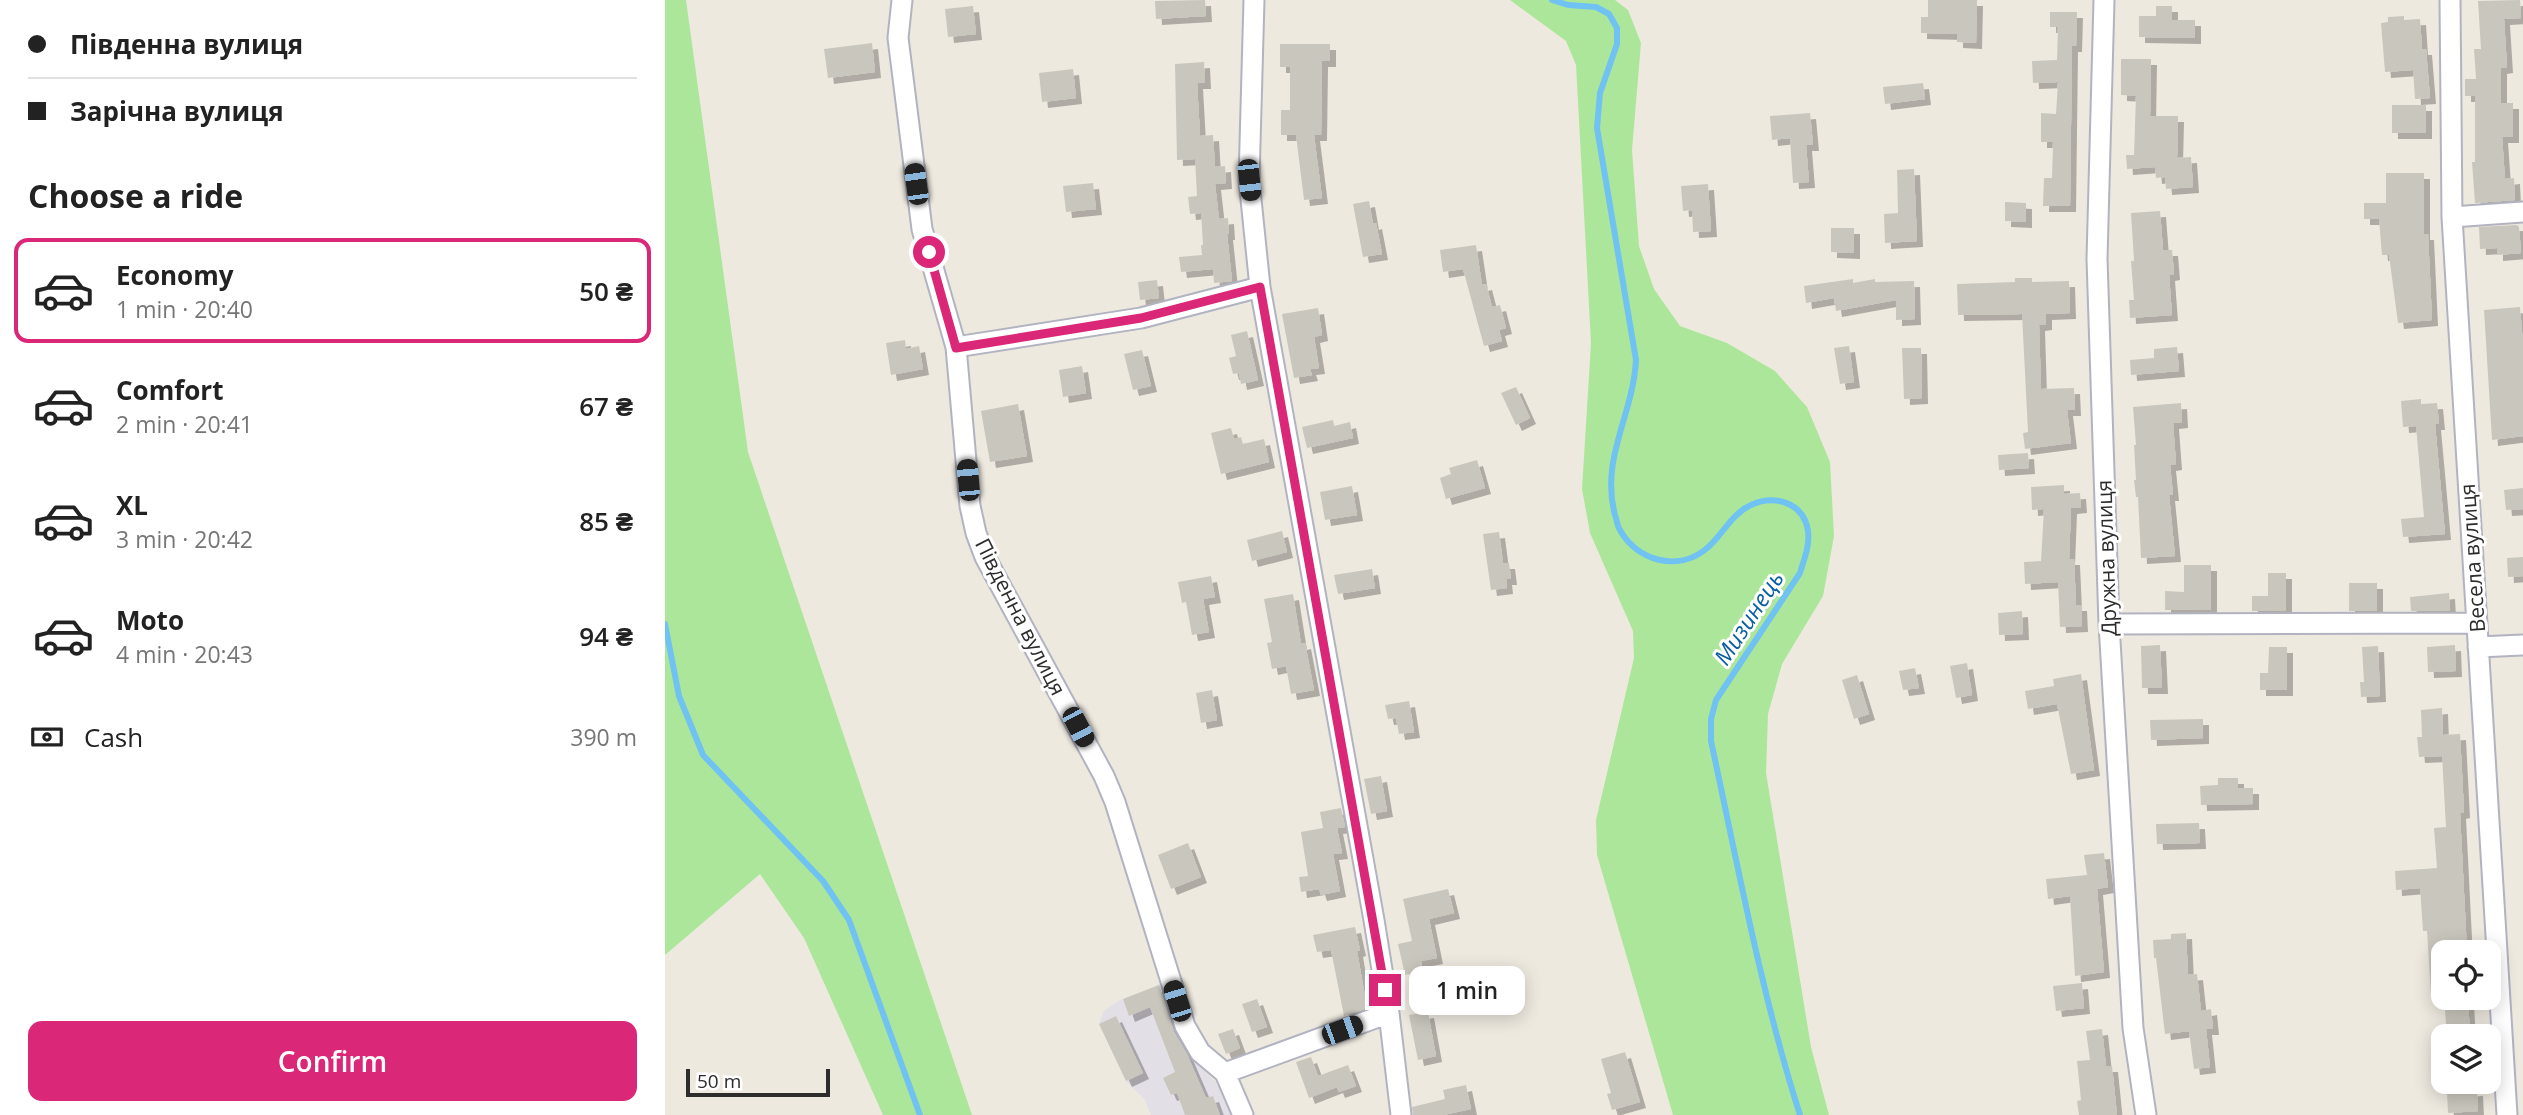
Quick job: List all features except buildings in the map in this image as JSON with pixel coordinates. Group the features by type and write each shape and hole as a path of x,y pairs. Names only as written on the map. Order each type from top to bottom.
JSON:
{"street":[{"name":"Південна вулиця","path":"902,0 898,38 922,229 956,348 970,506 976,533 985,557 1108,785 1185,1026 1201,1052 1225,1073 1243,1115"},
{"path":"1254,0 1249,180 1260,287 1389,1013 1401,1115"},
{"name":"Дружна вулиця","path":"2104,0 2097,259 2109,624 2133,1028 2146,1115"},
{"name":"Весела вулиця","path":"2450,0 2452,217 2507,1115"},
{"path":"2452,217 2523,212"},
{"path":"956,348 1141,318 1260,287"},
{"path":"2109,624 2477,623"},
{"path":"2478,647 2523,645"},
{"path":"1225,1073 1389,1013"}],"shaded area":[{"path":"1161,984 1188,1053 1222,1089 1232,1115 1151,1115 1145,1100 1126,1081 1099,1024 1104,1011 1118,1001"}],"green space":[{"path":"665,0 686,0 748,452 972,1115 883,1115 804,938 760,874 665,955"},
{"path":"1510,0 1615,0 1628,10 1641,43 1632,150 1639,246 1654,289 1680,326 1727,343 1775,371 1807,407 1830,462 1834,536 1823,596 1782,664 1768,714 1766,773 1811,1047 1829,1115 1673,1115 1597,855 1596,820 1634,658 1633,631 1590,533 1582,489 1591,343 1576,65 1566,41"}],"waterway":[{"name":"Мизинець","path":"1552,0 1568,5 1596,7 1609,14 1617,28 1617,44 1600,93 1597,128 1636,360 1634,380 1614,456 1612,475 1611,494 1619,528 1627,541 1647,556 1671,561 1695,556 1712,544 1732,519 1744,509 1769,500 1787,503 1795,508 1805,521 1808,531 1800,573 1716,700 1711,719 1711,741 1751,929 1773,1023 1800,1115"},
{"path":"665,624 679,696 703,755 823,881 849,920 920,1115"}],"route":[{"path":"929,252 956,348 1141,318 1260,287 1385,990"}]}
